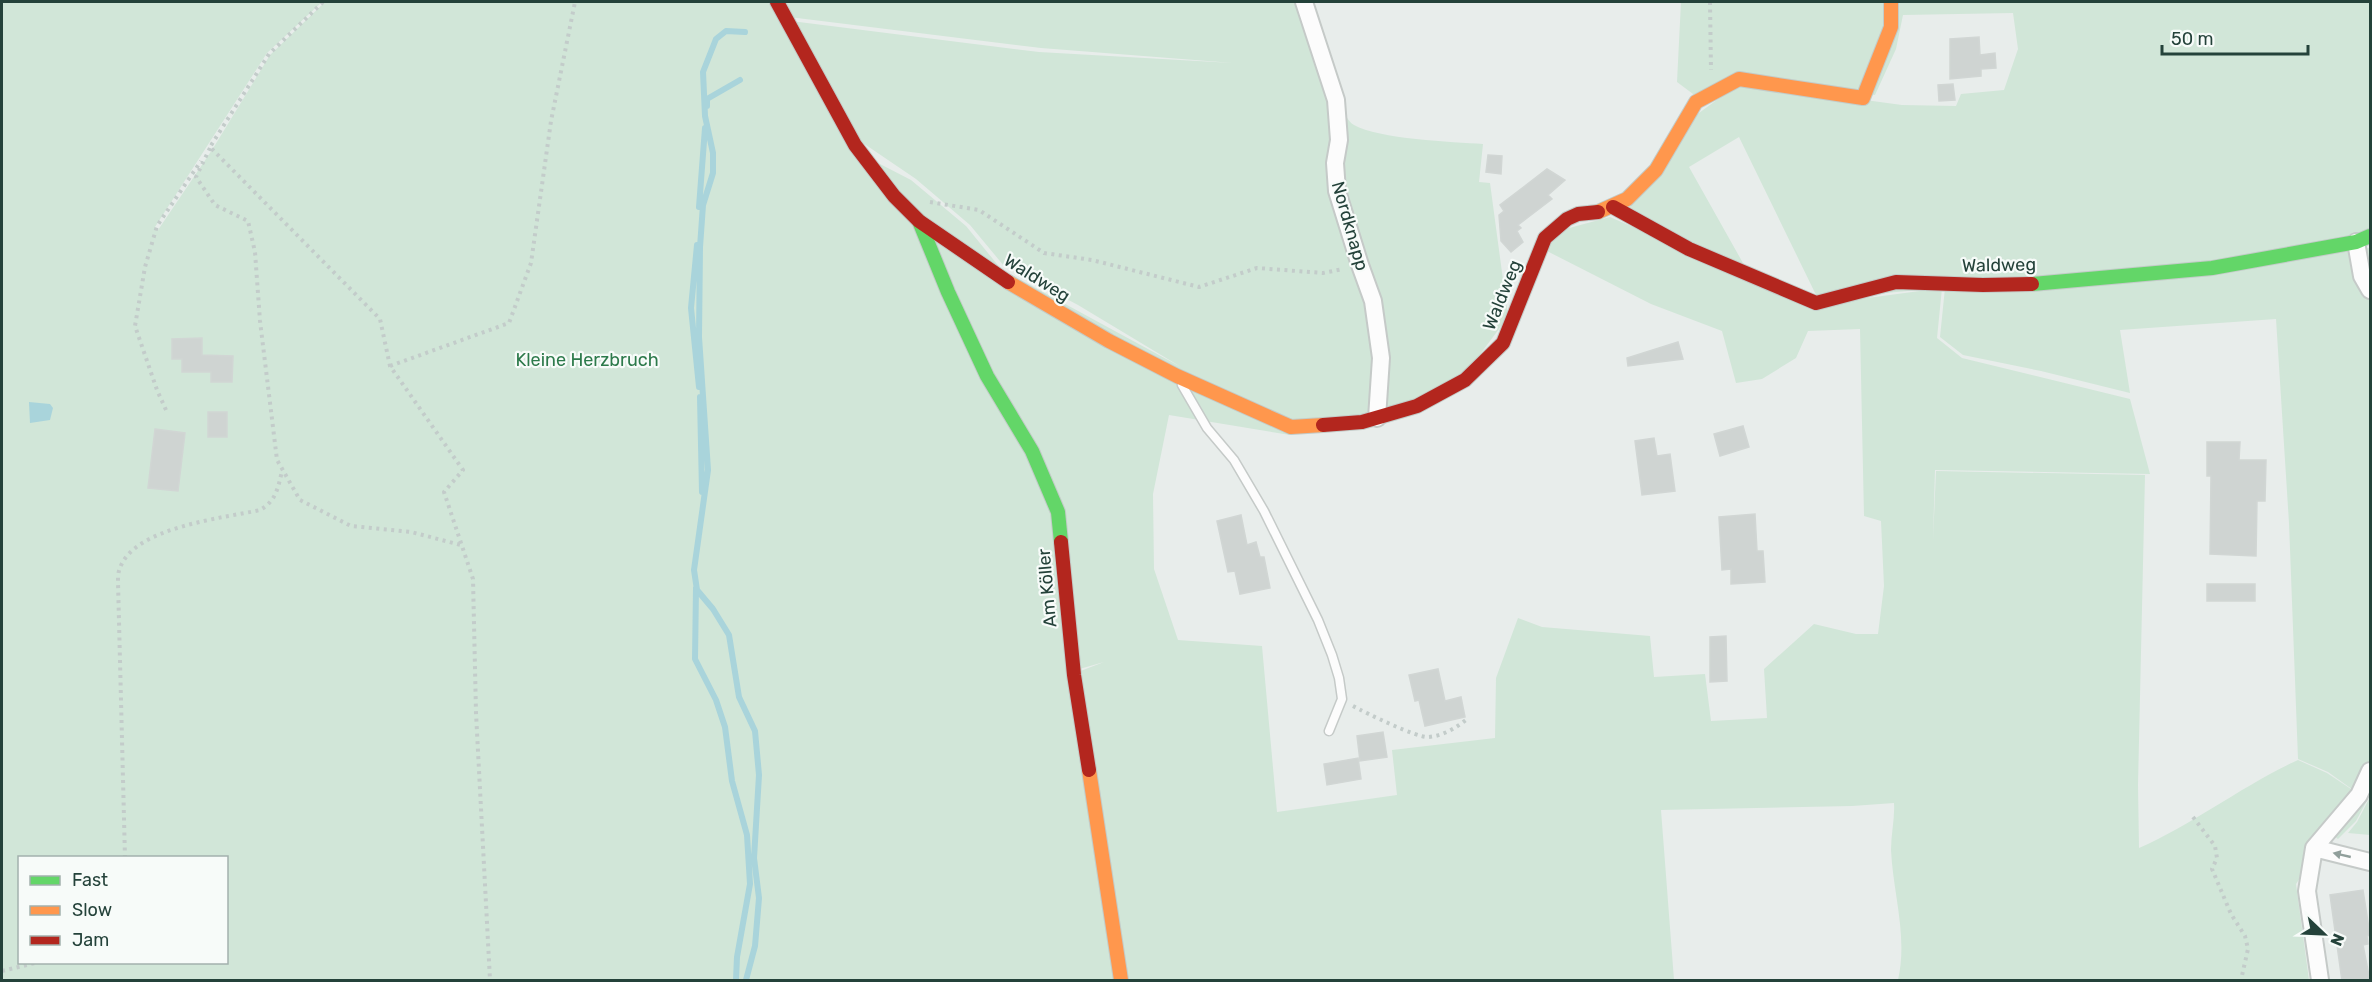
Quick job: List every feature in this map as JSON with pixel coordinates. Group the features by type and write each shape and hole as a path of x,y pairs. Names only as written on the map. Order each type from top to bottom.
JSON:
{"street":[{"name":"Waldweg","path":"777,2 855,145 894,196 919,220 956,248 1030,296 1177,376 1290,427 1362,422 1377,418 1417,406 1465,380 1503,343 1545,238 1567,219 1578,214 1600,212 1613,207 1689,249 1816,303 1896,282 1983,285 2052,282 2212,268 2363,239"},
{"name":"Nordknapp","path":"1304,2 1336,100 1339,140 1335,163 1337,190 1373,301 1380,336 1381,358 1377,418"},
{"path":"1613,207 1627,199 1647,181 1696,102 1739,79 1863,98 1891,27 1892,2"},
{"name":"Am Köller","path":"919,220 948,292 987,376 1032,451 1059,513 1072,664 1121,981"},
{"path":"2363,239 2362,276 2370,290"},
{"path":"2320,981 2307,891 2314,848 2360,795 2370,771"},
{"path":"2314,848 2370,862"}],"lane":[{"path":"1177,376 1207,428 1234,460 1293,566 1332,655 1342,699 1329,731"}],"path":[{"path":"166,410 135,326 145,267 157,226 269,54 323,2"},
{"path":"390,366 509,323 531,263 551,121 575,2"},
{"path":"1710,2 1711,71 1715,92"},
{"path":"210,147 380,319 390,366 463,470 444,492 473,579 476,713 490,981"},
{"path":"210,147 195,177 215,205 248,221 255,252 260,321 277,460 300,500 351,526 411,532 462,545"},
{"path":"926,201 979,210 1044,252 1092,260 1199,287 1257,268 1323,273 1360,265"},
{"path":"125,856 118,582 120,567 132,549 162,532 260,510 268,505 276,495 283,470"},
{"path":"1342,699 1411,733 1427,737 1455,729 1467,719"},
{"path":"2193,818 2215,846 2217,858 2212,869 2231,914 2245,936 2248,949 2241,981"},
{"path":"2,971 34,964"}],"green space":[{"name":"Kleine Herzbruch","path":"2,2 322,2 267,53 155,227 155,230 158,230 212,150 270,55 325,2 772,2 849,148 911,180 966,226 1001,269 1181,367 1078,305 1004,266 970,225 916,179 860,141 791,21 1039,52 1233,63 1041,48 789,17 783,2 1301,2 1349,121 1365,130 1397,137 1483,144 1479,182 1490,183 1508,317 1463,377 1414,403 1290,435 1169,415 1153,494 1154,569 1178,640 1262,646 1277,812 1397,795 1392,750 1495,738 1496,678 1518,618 1542,627 1650,636 1654,677 1705,674 1711,721 1767,718 1764,669 1814,624 1856,634 1878,634 1884,586 1881,521 1864,516 1860,329 1808,331 1796,358 1762,379 1736,383 1722,331 1651,304 1543,249 1558,231 1610,217 1816,307 1942,288 1937,338 1962,358 2130,399 2150,474 1935,470 1933,540 1936,471 2145,475 2138,785 2139,848 2179,828 2298,760 2327,773 2363,797 2328,772 2298,759 2289,523 2276,319 2120,330 2130,393 1963,355 1940,337 1945,288 2370,248 2370,795 2356,821 2338,839 2330,833 2296,884 2309,980 1898,980 1901,964 1901,931 1891,850 1894,803 1661,810 1674,980 1125,980 1078,672 1104,662 1069,672 1117,980 2,980"},
{"path":"1681,2 2370,2 2370,239 2211,264 1818,299 1739,137 1689,167 1748,272 1627,209 1688,121 1740,83 1902,105 1956,106 1961,94 2004,90 2018,49 2013,13 1903,15 1896,49 1875,95 1738,76 1697,97 1677,82"},
{"path":"2370,797 2370,835 2348,833 2357,822"}],"water":[{"path":"29,402 50,404 53,408 50,420 30,423"}],"building":[{"path":"1979,37 1980,55 1995,53 1996,68 1981,69 1981,76 1950,79 1950,39"},
{"path":"1953,84 1955,100 1939,101 1938,85"},
{"path":"1488,155 1502,156 1501,174 1486,172"},
{"path":"1547,169 1565,180 1548,195 1552,199 1518,225 1521,228 1517,231 1523,242 1511,252 1501,241 1499,215 1504,211 1500,205"},
{"path":"202,338 202,355 233,356 232,382 211,382 211,372 182,372 182,359 172,359 172,339"},
{"path":"1678,342 1683,359 1628,366 1627,358"},
{"path":"208,412 227,412 227,437 208,437"},
{"path":"1743,426 1749,447 1720,456 1714,434"},
{"path":"155,429 185,433 178,491 148,488"},
{"path":"1654,438 1657,456 1670,454 1675,491 1642,495 1635,441"},
{"path":"2207,442 2240,442 2239,460 2266,460 2265,501 2257,501 2256,556 2210,554 2211,476 2207,476"},
{"path":"1755,514 1757,551 1763,551 1765,582 1731,584 1731,569 1722,570 1719,517"},
{"path":"1241,515 1247,545 1256,542 1260,557 1264,557 1270,588 1240,594 1235,571 1228,572 1217,521"},
{"path":"2207,584 2255,584 2255,601 2207,601"},
{"path":"1726,636 1727,681 1710,682 1710,637"},
{"path":"1438,669 1445,701 1461,697 1465,717 1425,726 1419,700 1415,701 1409,675"},
{"path":"1383,732 1387,757 1360,761 1357,736"},
{"path":"1358,758 1361,779 1327,785 1324,764"},
{"path":"2363,890 2370,935 2367,936 2368,944 2363,945 2370,981 2342,981 2330,895"}],"waterway":[{"path":"745,32 726,31 716,39 703,72 705,116 713,153 713,173 703,205 700,247 699,337 708,470 694,570 697,590 713,609 729,635 739,697 755,731 759,775 754,858 759,898 755,946 746,980"},
{"path":"707,106 707,99 740,80"},
{"path":"699,207 705,128"},
{"path":"697,245 691,308 699,387"},
{"path":"700,397 702,492"},
{"path":"696,588 695,659 716,700 725,727 732,781 747,835 750,884 737,957 736,980"}],"traffic: fast":[{"path":"919,221 948,292 987,376 1032,451 1058,512 1061,542"},
{"path":"2032,284 2212,268 2356,242 2370,236"}],"traffic: slow":[{"path":"1598,212 1627,199 1656,170 1696,102 1739,79 1863,98 1891,27 1891,2"},
{"path":"1008,282 1109,341 1177,376 1291,427 1323,425"},
{"path":"1089,770 1121,980"}],"traffic: jam":[{"path":"777,2 855,145 894,196 919,221 1008,282"},
{"path":"1613,207 1689,249 1816,303 1896,282 2032,284"},
{"path":"1323,425 1362,422 1417,406 1465,380 1503,343 1545,238 1567,219 1578,214 1598,212"},
{"path":"1061,542 1074,675 1089,770"}]}
